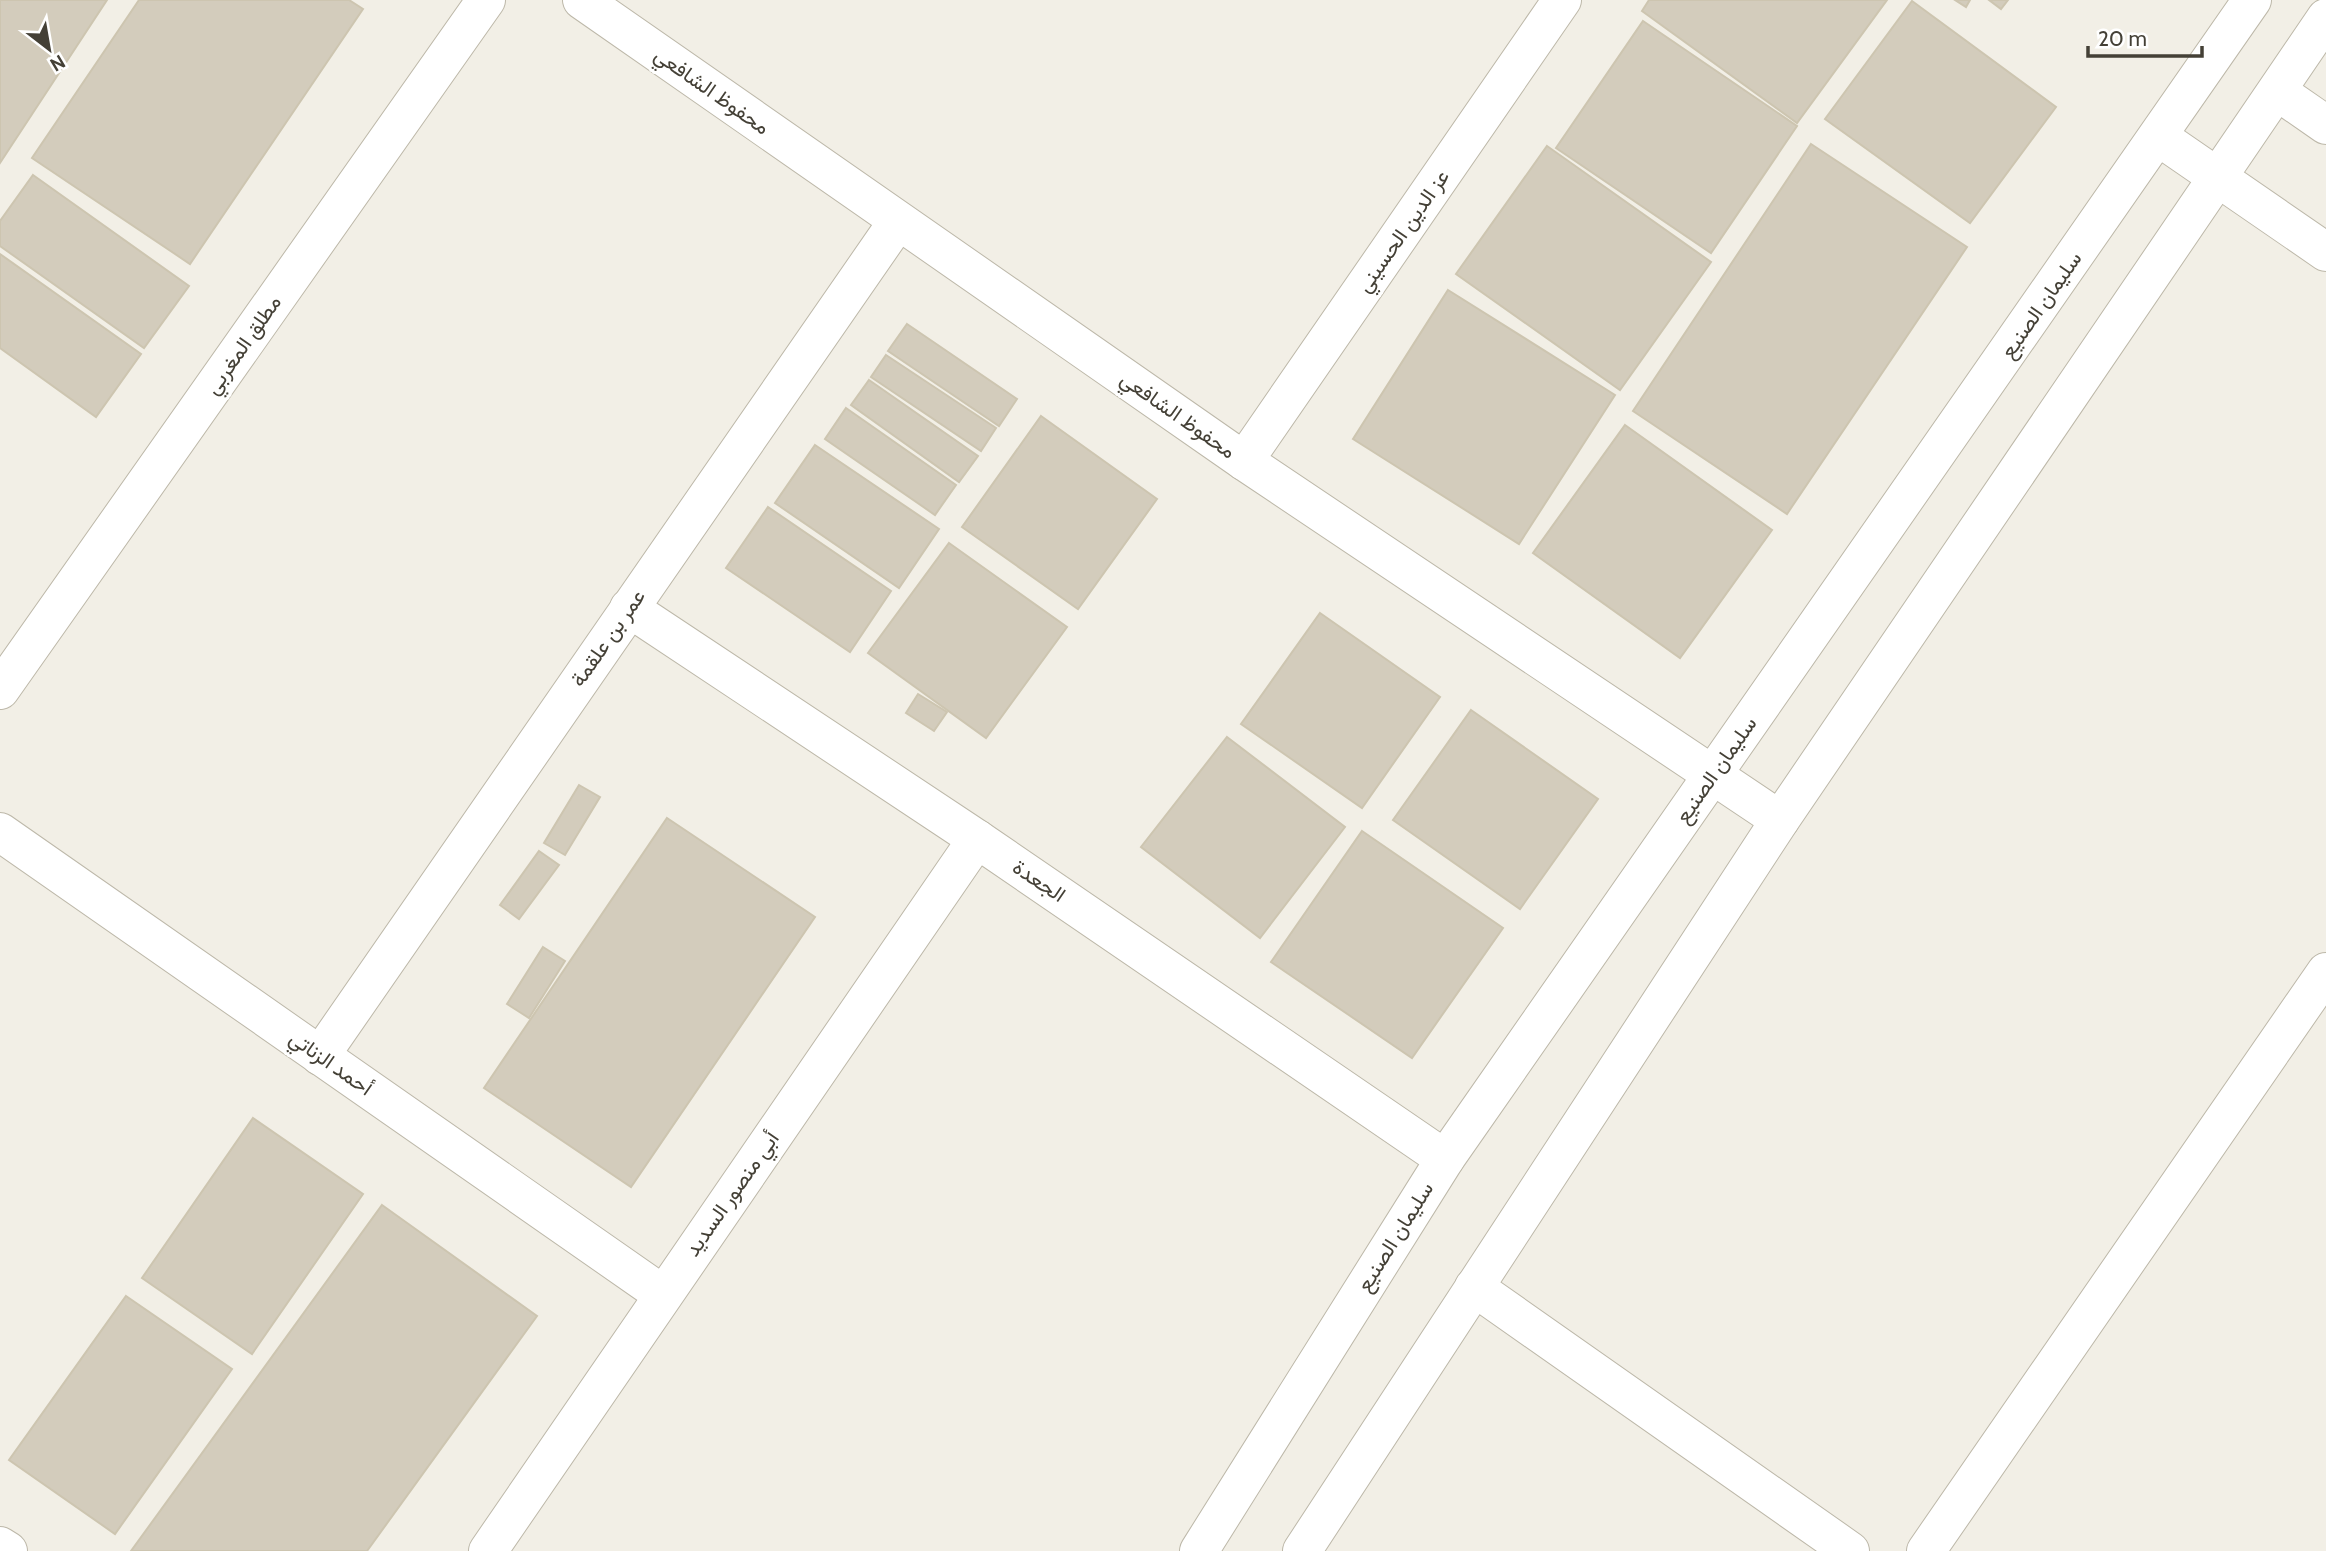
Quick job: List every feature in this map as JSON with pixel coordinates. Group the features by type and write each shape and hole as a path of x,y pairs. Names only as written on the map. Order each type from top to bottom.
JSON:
{"street":[{"name":"مطلق المغربي","path":"0,690 486,0"},
{"name":"محفوظ الشافعي","path":"582,0 1244,461 1780,820"},
{"name":"سليمان الصنيع","path":"1199,1551 1445,1159 2252,0"},
{"name":"عز الدين الحسيني","path":"1244,461 1555,2"},
{"path":"1302,1551 1780,820 2326,18"},
{"path":"2277,91 2326,125"},
{"path":"2158,137 2326,253"},
{"name":"عمر بن علقمة","path":"320,1056 898,221"},
{"name":"الجعدة","path":"629,608 977,839 1445,1159"},
{"name":"أحمد الزناتي","path":"0,832 662,1294"},
{"name":"أبي منصور السديد","path":"488,1551 977,839"},
{"path":"1926,1551 2326,972"},
{"path":"1474,1287 1850,1551"},
{"path":"0,1546 8,1551"}],"building":[{"path":"0,0 107,0 0,163"},
{"path":"139,0 349,0 363,9 190,264 32,158"},
{"path":"1649,0 1887,0 1797,123 1642,11"},
{"path":"1955,0 1970,0 1966,7"},
{"path":"1989,0 2008,0 2001,9"},
{"path":"1912,1 2056,107 1970,223 1825,119"},
{"path":"1643,21 1797,126 1711,253 1556,148"},
{"path":"1811,144 1967,247 1787,514 1633,411"},
{"path":"1547,146 1711,262 1620,390 1456,274"},
{"path":"33,175 189,286 144,348 0,246 0,221"},
{"path":"0,254 141,354 96,417 0,348"},
{"path":"1448,290 1615,395 1519,544 1353,439"},
{"path":"907,324 1017,399 999,426 888,351"},
{"path":"886,355 996,428 981,451 871,377"},
{"path":"869,380 978,456 959,482 851,405"},
{"path":"846,408 956,485 935,515 825,439"},
{"path":"1041,416 1157,499 1078,609 962,527"},
{"path":"1625,425 1772,530 1680,658 1533,553"},
{"path":"815,445 939,529 899,588 775,503"},
{"path":"768,507 891,591 850,652 726,568"},
{"path":"949,543 1067,627 986,738 868,653"},
{"path":"1320,613 1440,697 1362,808 1241,724"},
{"path":"918,694 947,712 934,731 906,713"},
{"path":"1471,710 1598,799 1520,909 1393,820"},
{"path":"1227,737 1345,827 1260,938 1141,847"},
{"path":"579,785 600,797 565,855 544,843"},
{"path":"667,818 815,917 631,1187 484,1088"},
{"path":"1362,831 1503,928 1412,1058 1271,962"},
{"path":"539,851 559,865 519,919 500,905"},
{"path":"543,947 565,961 529,1018 507,1004"},
{"path":"253,1118 363,1194 252,1354 142,1278"},
{"path":"382,1205 537,1316 367,1551 131,1551"},
{"path":"126,1296 232,1369 115,1534 9,1460"}]}
